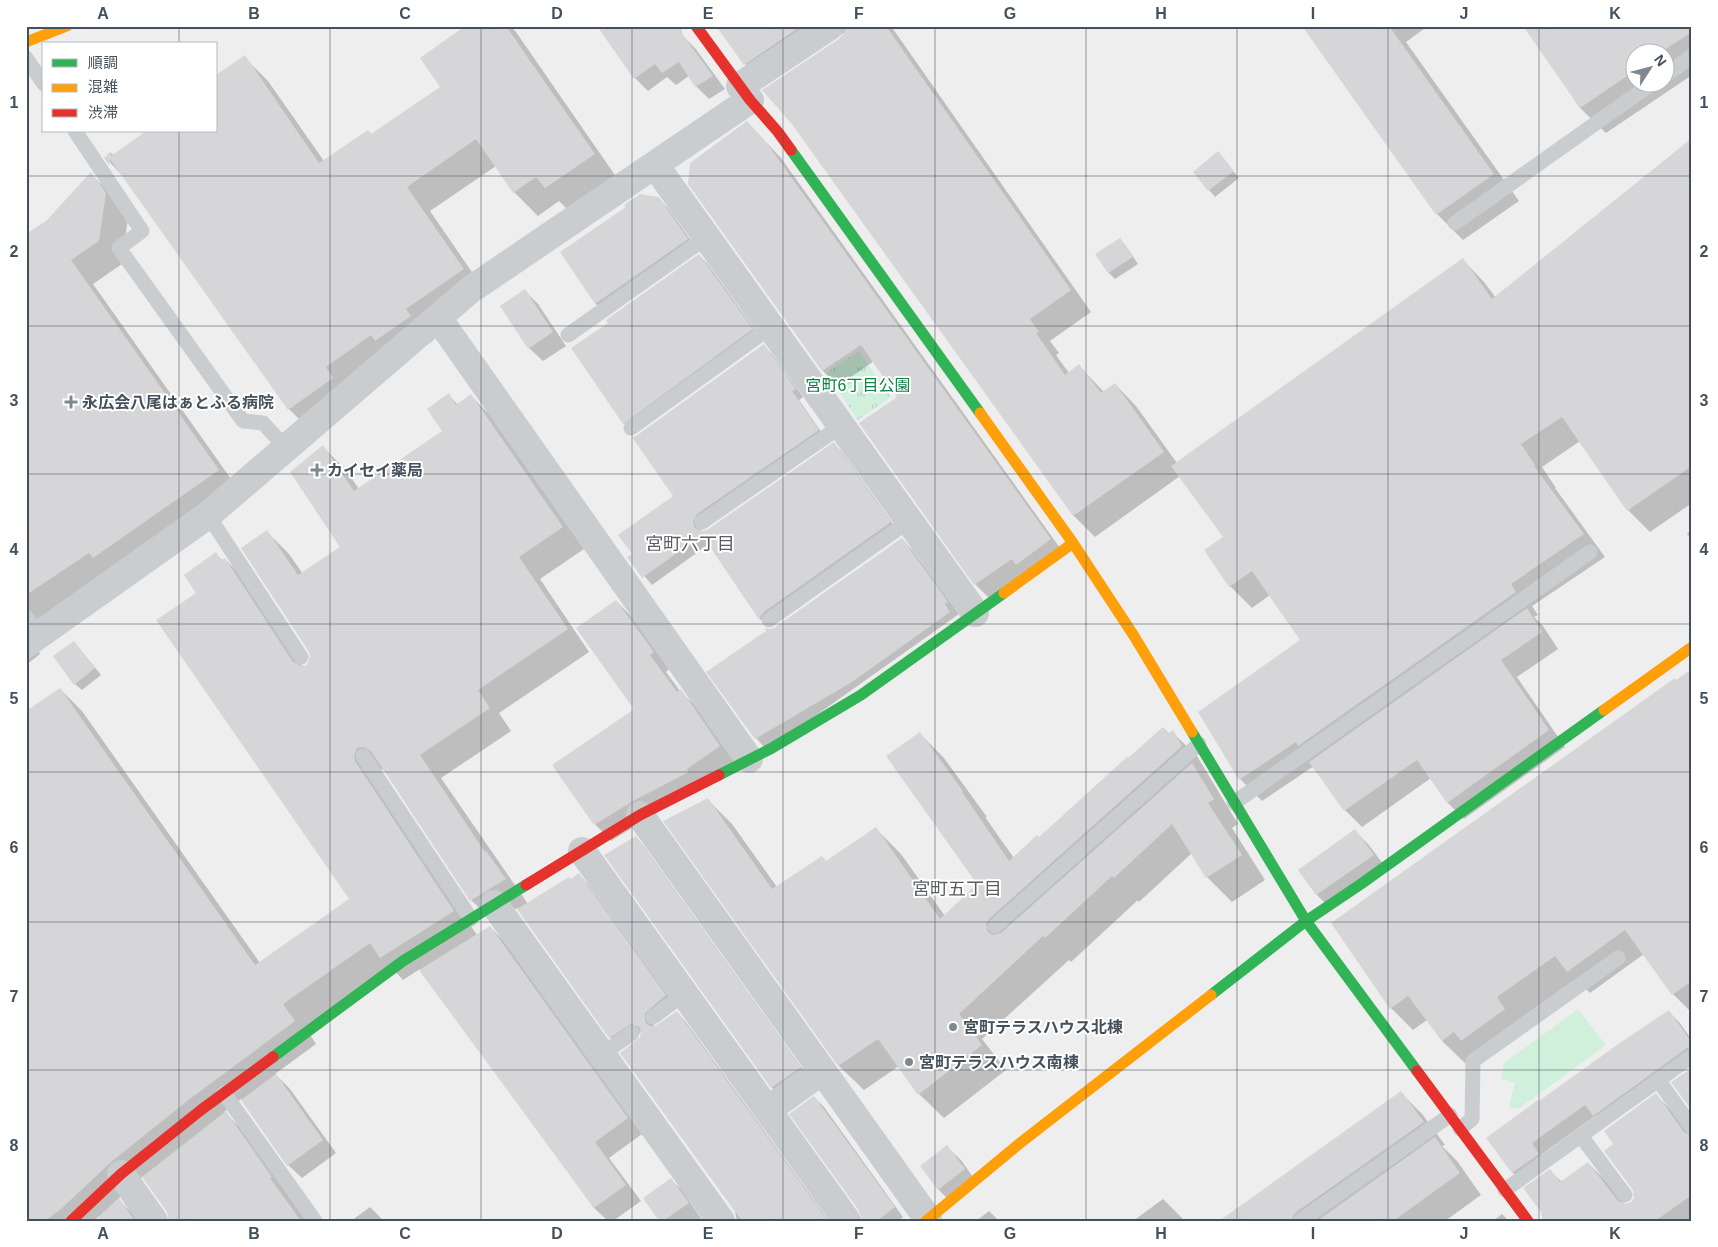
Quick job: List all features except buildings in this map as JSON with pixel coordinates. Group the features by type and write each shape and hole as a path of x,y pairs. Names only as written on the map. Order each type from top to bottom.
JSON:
{"street":[{"path":"26,42 67,26"},
{"path":"696,26 745,93 778,132 1072,543 1134,636 1306,921 1528,1221"},
{"path":"30,632 208,515 470,290 655,164 830,26"},
{"path":"655,164 975,613"},
{"path":"438,318 749,759"},
{"path":"71,1221 121,1174 224,1093 403,961 640,815 772,748 861,696 1072,543"},
{"path":"640,815 927,1220 1020,1144 1306,921 1361,884 1692,648"},
{"path":"582,850 847,1221"},
{"path":"494,904 721,1221"},
{"path":"768,1110 822,1071"},
{"path":"121,1174 154,1221"}],"lane":[{"path":"1676,67 1692,56"},
{"path":"26,58 42,81"},
{"path":"1455,223 1640,92"},
{"path":"77,132 142,231 119,248 244,421 263,423 286,448"},
{"path":"568,336 707,237"},
{"path":"631,428 771,328"},
{"path":"702,522 841,426"},
{"path":"208,515 301,657"},
{"path":"769,620 909,521"},
{"path":"1234,803 1590,552"},
{"path":"995,926 1199,744"},
{"path":"363,756 471,919"},
{"path":"1460,1129 1472,1119 1474,1061 1618,958"},
{"path":"653,1017 684,994"},
{"path":"602,1054 632,1033"},
{"path":"1505,1190 1692,1056"},
{"path":"1658,1080 1692,1127"},
{"path":"224,1093 315,1221"},
{"path":"1300,1221 1450,1115"},
{"path":"1581,1136 1625,1195"}],"green space":[{"name":"宮町6丁目公園","path":"859,351 891,397 858,420 826,373"},
{"path":"1578,1009 1606,1045 1518,1109 1509,1107 1515,1082 1501,1079 1504,1063"}],"traffic: fast":[{"path":"791,150 980,413"},
{"path":"719,775 772,748 861,695 1004,593"},
{"path":"1211,995 1306,921 1361,884 1604,710"},
{"path":"1192,732 1306,921 1417,1071"},
{"path":"273,1057 403,961 526,885"}],"traffic: slow":[{"path":"26,42 67,26"},
{"path":"980,413 1073,543 1134,636 1192,732"},
{"path":"1004,593 1073,543"},
{"path":"1604,710 1692,647"},
{"path":"926,1221 1019,1144 1211,995"}],"traffic: jam":[{"path":"696,26 750,100 791,150"},
{"path":"526,885 640,815 719,775"},
{"path":"71,1221 121,1174 201,1110 273,1057"},
{"path":"1417,1071 1528,1221"}],"place":[{"name":"永広会八尾はぁとふる病院","path":"71,402"},
{"name":"カイセイ薬局","path":"317,470"},
{"name":"宮町テラスハウス北棟","path":"953,1027"},
{"name":"宮町テラスハウス南棟","path":"909,1062"}],"district":[{"name":"宮町六丁目","path":"690,544"},
{"name":"宮町五丁目","path":"957,889"}]}
